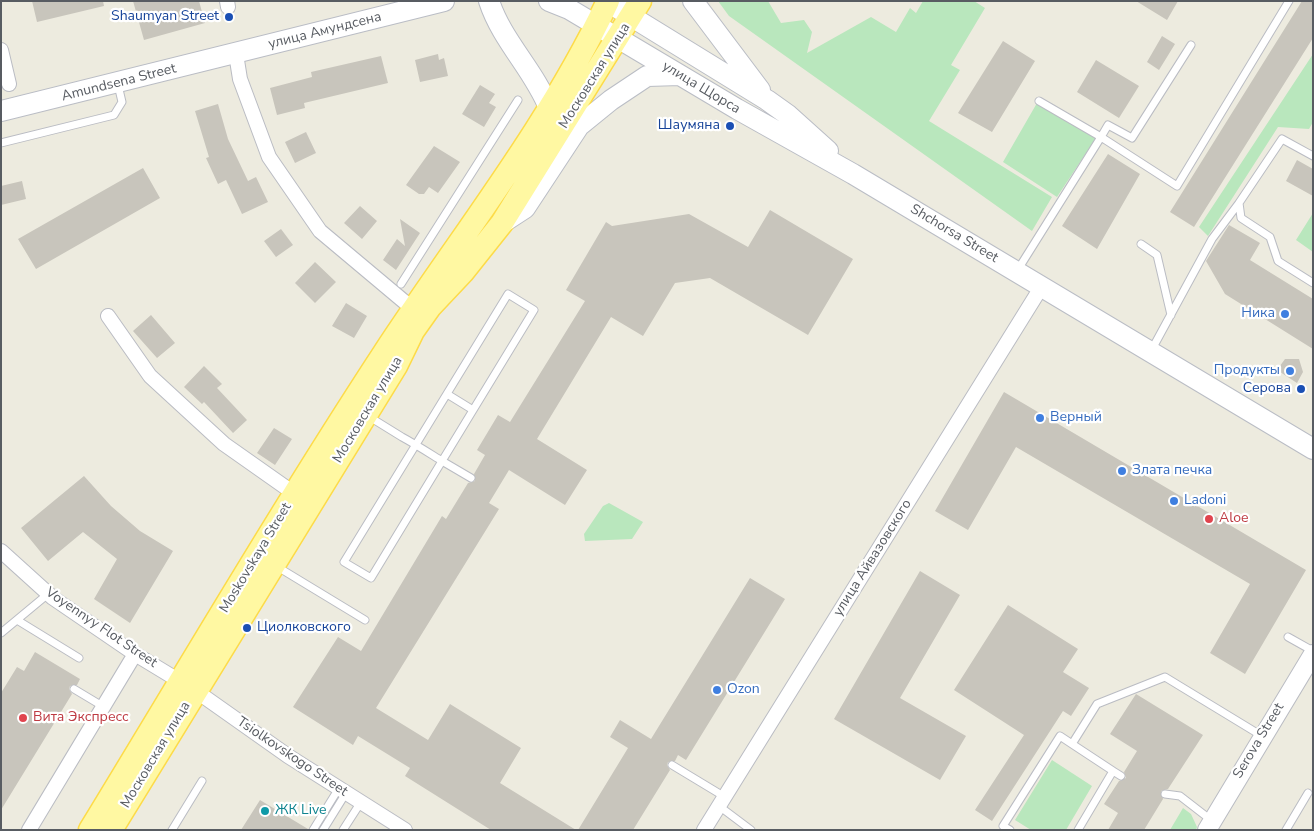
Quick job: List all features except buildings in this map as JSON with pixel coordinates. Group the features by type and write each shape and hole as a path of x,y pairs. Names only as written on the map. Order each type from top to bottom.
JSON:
{"main road":[{"name":"улица Амундсена","path":"236,54 444,1"},
{"path":"489,1 507,40 542,91 549,108"},
{"name":"улица Щорса","path":"549,1 854,174"},
{"name":"Московская улица","path":"413,309 482,213 549,108 596,26 607,1"},
{"name":"Shchorsa Street","path":"607,1 636,8 788,115 854,174 1313,449"},
{"path":"692,1 767,100"},
{"name":"Московская улица","path":"111,830 188,686 274,564 396,366 413,331 430,307 463,272 502,223 636,8"},
{"name":"Amundsena Street","path":"1,111 236,54"},
{"path":"502,223 525,208 580,126 611,100 647,76 680,75"},
{"name":"Moskovskaya Street","path":"90,830 188,686 296,494 413,309"}],"street":[{"path":"1,50 10,84"},
{"path":"236,54 240,79 269,157 320,231 413,309"},
{"name":"улица Айвазовского","path":"704,830 1042,286"},
{"path":"108,316 150,376 224,444 296,494"},
{"name":"Voyennyy Flot Street","path":"1,551 48,594 135,654 188,686"},
{"name":"Serova Street","path":"1210,825 1313,653"},
{"path":"29,830 135,654"},
{"name":"Tsiolkovskogo Street","path":"188,686 288,756 405,830"}],"lane":[{"path":"1039,100 1101,137 1176,186 1289,1"},
{"path":"1017,271 1108,125 1132,138 1191,45"},
{"path":"1,143 114,115 122,102 118,83"},
{"path":"401,284 518,100"},
{"path":"1151,351 1212,239 1282,139 1313,156"},
{"path":"1239,203 1241,218 1270,237 1278,261 1313,283"},
{"path":"1140,244 1157,255 1171,315"},
{"path":"508,294 534,310 473,410 371,578 344,562 508,294"},
{"path":"447,394 473,410"},
{"path":"366,414 471,478"},
{"path":"274,564 365,620"},
{"path":"1,633 48,594"},
{"path":"17,620 79,658"},
{"path":"1288,637 1313,653"},
{"path":"1072,744 1097,704 1165,677 1262,736"},
{"path":"74,689 104,707"},
{"path":"1010,830 1003,826 1060,736 1121,776"},
{"path":"672,765 722,802 751,830"},
{"path":"1078,830 1113,770"},
{"path":"172,830 202,781"},
{"path":"313,830 342,791"},
{"path":"323,830 342,791"},
{"path":"1165,794 1180,796 1210,825"},
{"path":"1286,830 1308,794"},
{"path":"343,830 360,802"}],"green space":[{"path":"718,1 768,1 781,23 804,20 812,32 807,53 871,17 896,32 910,8 916,13 923,1 974,1 985,8 951,65 960,70 929,121 1052,197 1032,231 729,16"},
{"path":"1313,54 1313,122 1309,129 1278,127 1208,236 1199,227"},
{"path":"1037,103 1096,138 1057,197 1003,162"},
{"path":"1313,213 1313,252 1296,240"},
{"path":"609,503 643,522 632,539 585,541 584,534 603,506"},
{"path":"1052,760 1092,786 1066,830 1031,830 1015,820"},
{"path":"1183,808 1191,814 1197,827 1196,830 1170,830"}],"place":[{"name":"Shaumyan Street","path":"229,17"},
{"name":"Шаумяна","path":"730,126"},
{"name":"Ника","path":"1285,314"},
{"name":"Продукты","path":"1290,371"},
{"name":"Серова","path":"1301,389"},
{"name":"Верный","path":"1040,418"},
{"name":"Злата печка","path":"1122,471"},
{"name":"Ladoni","path":"1174,501"},
{"name":"Aloe","path":"1209,519"},
{"name":"Циолковского","path":"247,628"},
{"name":"Ozon","path":"717,690"},
{"name":"Вита Экспресс","path":"23,718"},
{"name":"ЖК Live","path":"265,811"}]}
